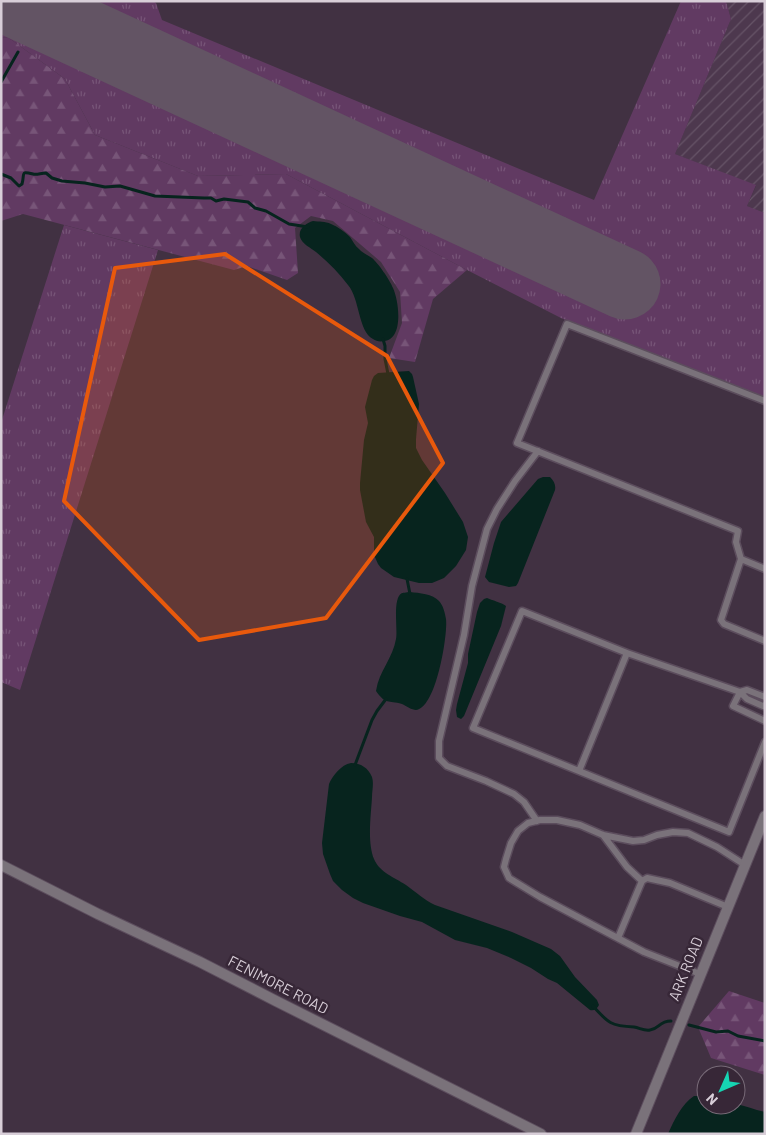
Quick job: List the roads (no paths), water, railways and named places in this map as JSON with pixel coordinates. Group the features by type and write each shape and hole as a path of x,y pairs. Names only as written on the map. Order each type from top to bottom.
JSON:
{"street":[{"name":"ARK ROAD","path":"636,1134 765,816"},
{"name":"FENIMORE ROAD","path":"1,865 98,914 200,962 541,1134"}],"lane":[{"path":"765,401 567,324 516,443 738,531 736,542 741,559 722,620 724,624 765,641"},
{"path":"537,821 524,802 514,794 447,766 439,758 439,742 464,634 472,586 487,529 497,509 538,451"},
{"path":"741,559 765,569"},
{"path":"765,705 763,706 747,699 740,692 627,653 522,611 473,728 729,832 765,742"},
{"path":"579,771 627,653"},
{"path":"765,697 747,690 740,692 733,706 765,721"},
{"path":"700,974 644,952 540,897 509,878 504,867 511,844 518,831 528,822 557,820 580,825 617,839 644,840 673,832 688,833 717,847 745,865"},
{"path":"603,835 627,867 642,881"},
{"path":"618,938 642,881 647,878 670,883 728,907"}],"waterway":[{"path":"1,82 18,52"},
{"path":"1,174 11,178 19,186 22,184 25,173 46,173 52,178 62,181 105,187 120,186 155,196 211,198 216,201 224,199 248,202 255,208 266,211 289,224 308,227"},
{"path":"383,339 388,374"},
{"path":"407,579 410,594"},
{"path":"355,765 372,720 386,699"},
{"path":"593,1006 606,1020 620,1026 648,1030 664,1022 671,1021"},
{"path":"689,1025 716,1032 728,1031 738,1036 765,1041"}]}
